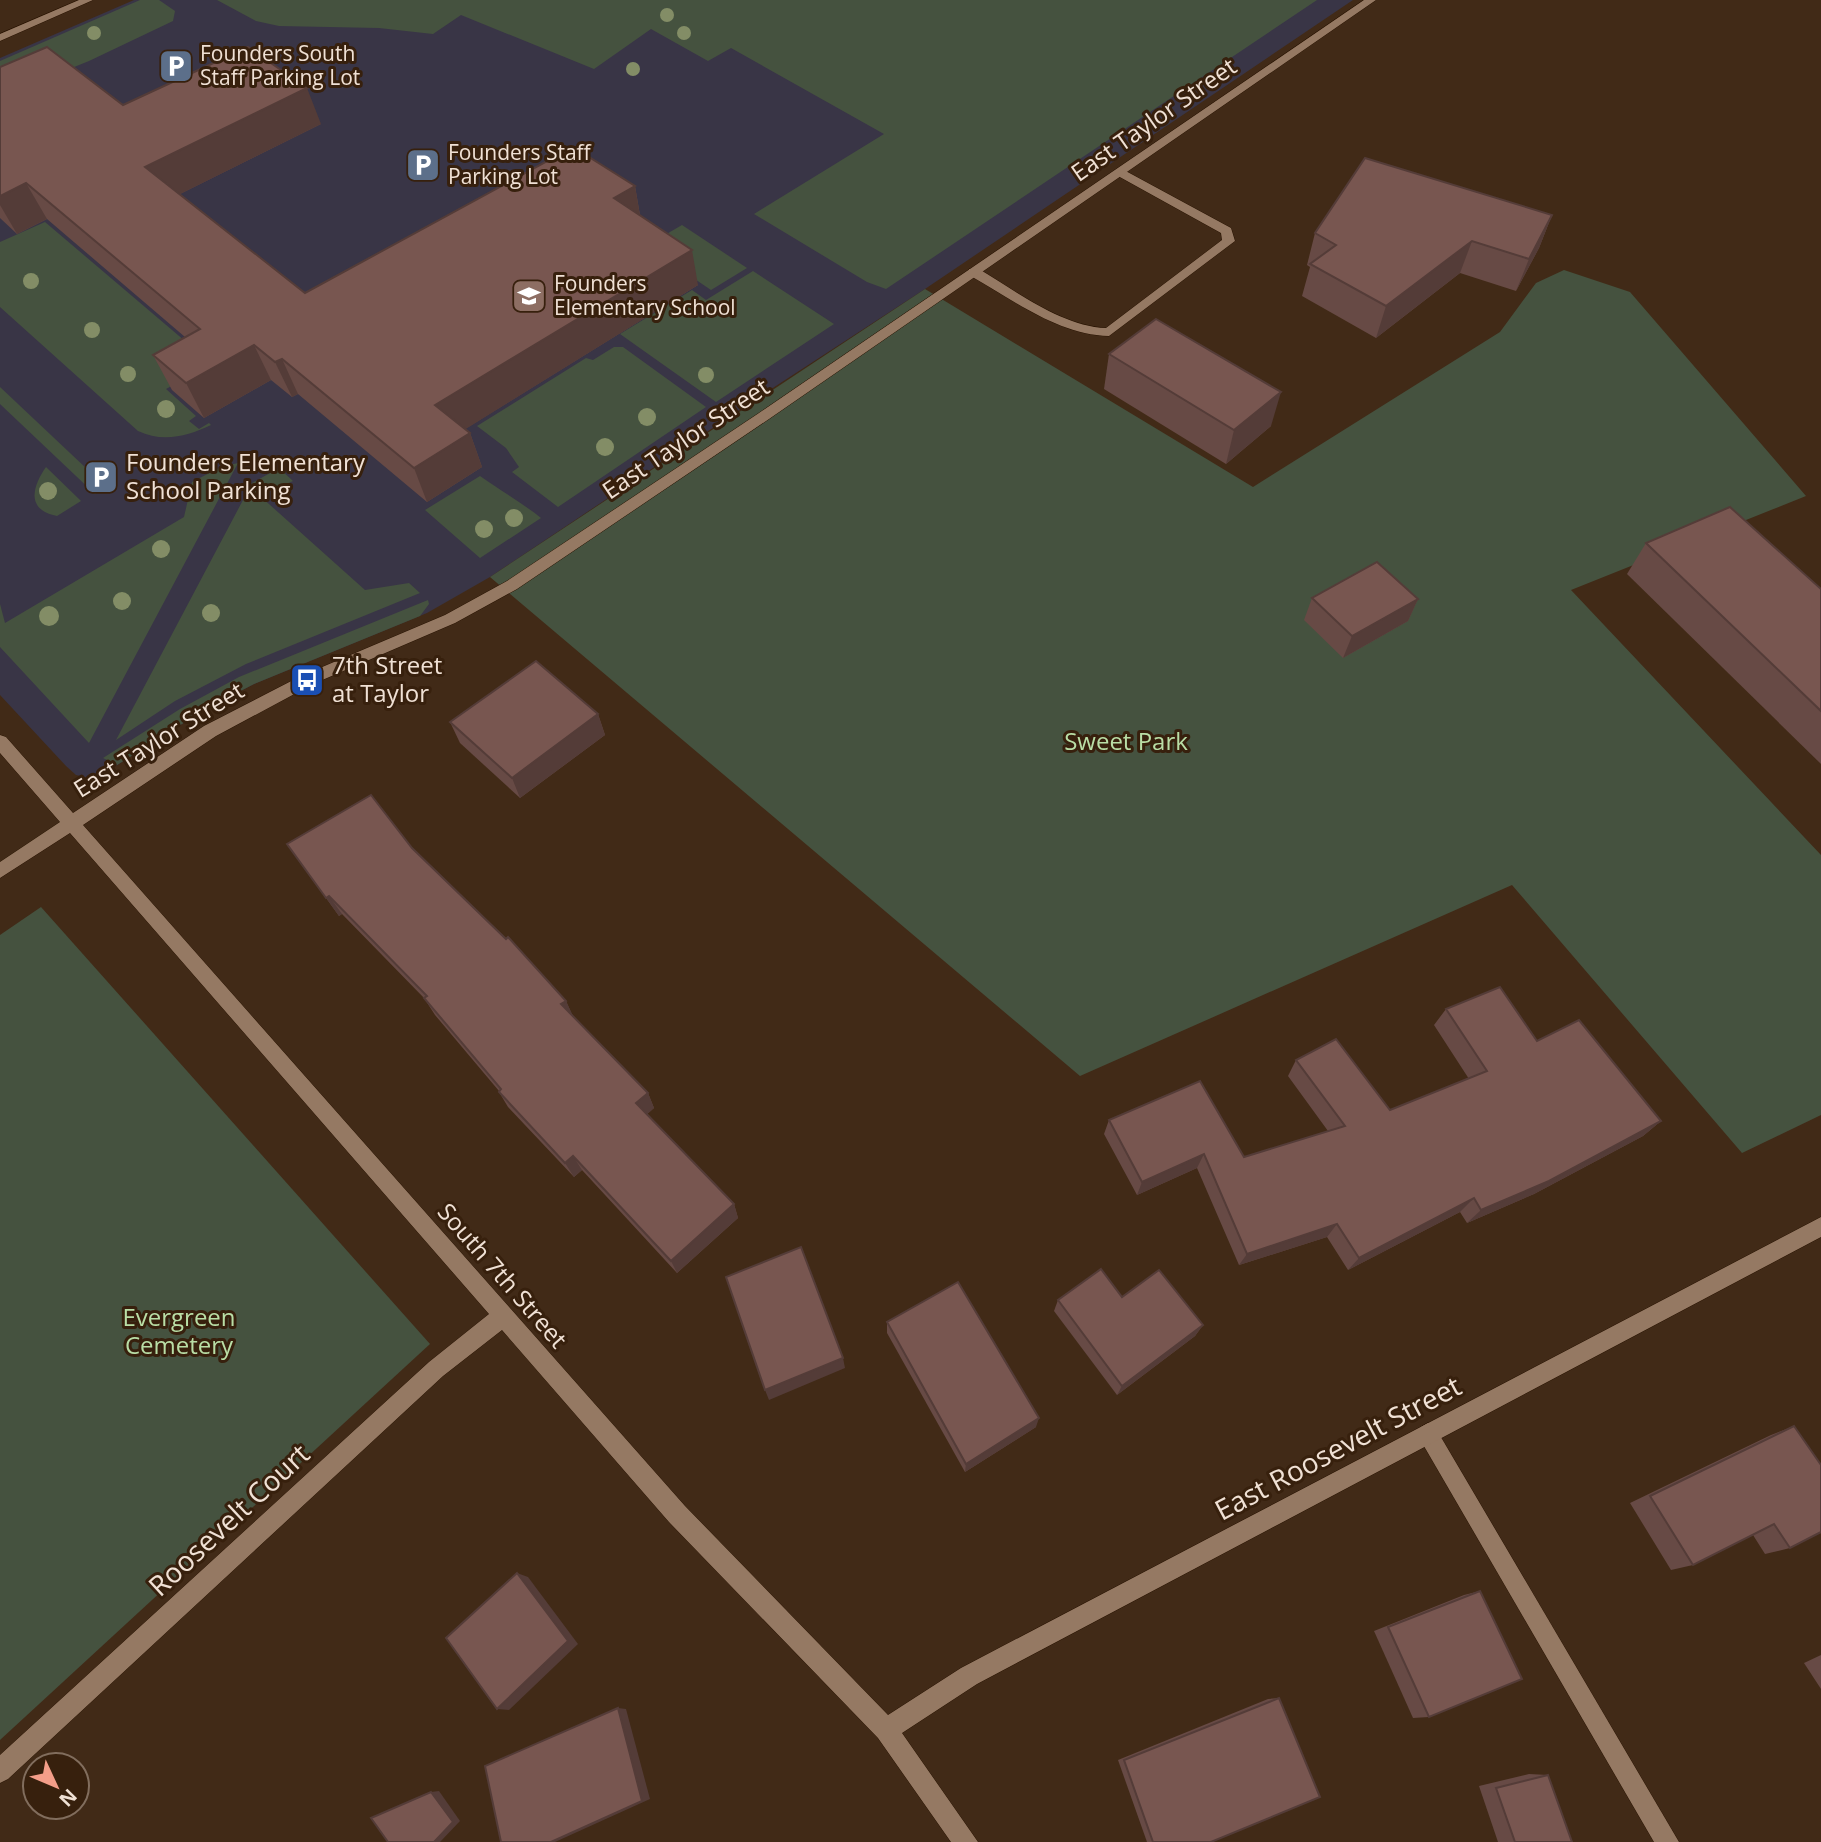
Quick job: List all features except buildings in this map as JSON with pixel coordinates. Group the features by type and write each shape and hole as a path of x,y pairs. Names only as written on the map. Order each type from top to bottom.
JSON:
{"street":[{"path":"0,38 89,0"},
{"name":"East Taylor Street","path":"0,871 210,731 307,680 450,619 512,585 1122,173 1371,0"},
{"path":"974,272 1077,328 1097,334 1109,332 1229,241 1227,230 1122,173"},
{"name":"South 7th Street","path":"0,742 110,864 502,1317 677,1514 886,1730 966,1842"},
{"name":"East Roosevelt Street","path":"886,1730 970,1676 1820,1229"},
{"name":"Roosevelt Court","path":"0,1771 436,1369 502,1317"},
{"path":"1428,1434 1667,1842"}],"shaded area":[{"path":"134,0 1353,0 925,289 490,577 427,613 254,684 204,710 100,776 89,778 76,775 66,766 0,695 0,58"}],"green space":[{"path":"140,0 159,0 175,11 173,21 89,61 0,97 0,61"},
{"path":"217,0 1317,0 886,289 867,282 754,214 884,134 731,48 708,61 651,29 594,69 461,15 433,34 379,28 279,26 256,21"},
{"path":"45,222 212,364 166,389 196,416 189,421 199,429 209,423 211,425 193,432 175,437 157,437 138,431 0,307 0,242"},
{"path":"682,225 747,268 711,290 646,246"},
{"name":"Sweet Park","path":"1564,270 1630,292 1806,496 1571,590 1821,855 1821,1115 1742,1153 1512,885 1080,1076 490,577 925,289 1253,487 1500,332 1536,283"},
{"path":"753,271 834,324 716,402 620,334 692,290 706,300"},
{"path":"614,347 623,347 706,407 558,507 512,472 519,467 506,448 477,426 586,358 593,360"},
{"path":"0,387 105,486 95,494 0,404"},
{"path":"238,463 89,743 0,647 0,604 5,623 184,517 192,482 221,467"},
{"path":"46,467 81,501 57,516 40,509 36,503 37,482"},
{"path":"279,468 293,481 260,496 365,590 409,583 420,593 246,664 175,701 116,740 252,483"},
{"path":"480,476 541,518 480,558 425,510"},
{"path":"428,600 429,604 420,616 254,684 204,710 117,765 103,758 180,709 239,677"},
{"name":"Evergreen Cemetery","path":"41,907 430,1344 0,1740 0,935"}],"place":[{"name":"Founders South Staff Parking Lot","path":"176,66"},
{"name":"Founders Staff Parking Lot","path":"423,165"},
{"name":"Founders Elementary School","path":"529,296"},
{"name":"Founders Elementary School Parking","path":"101,477"},
{"name":"7th Street at Taylor","path":"307,680"}]}
